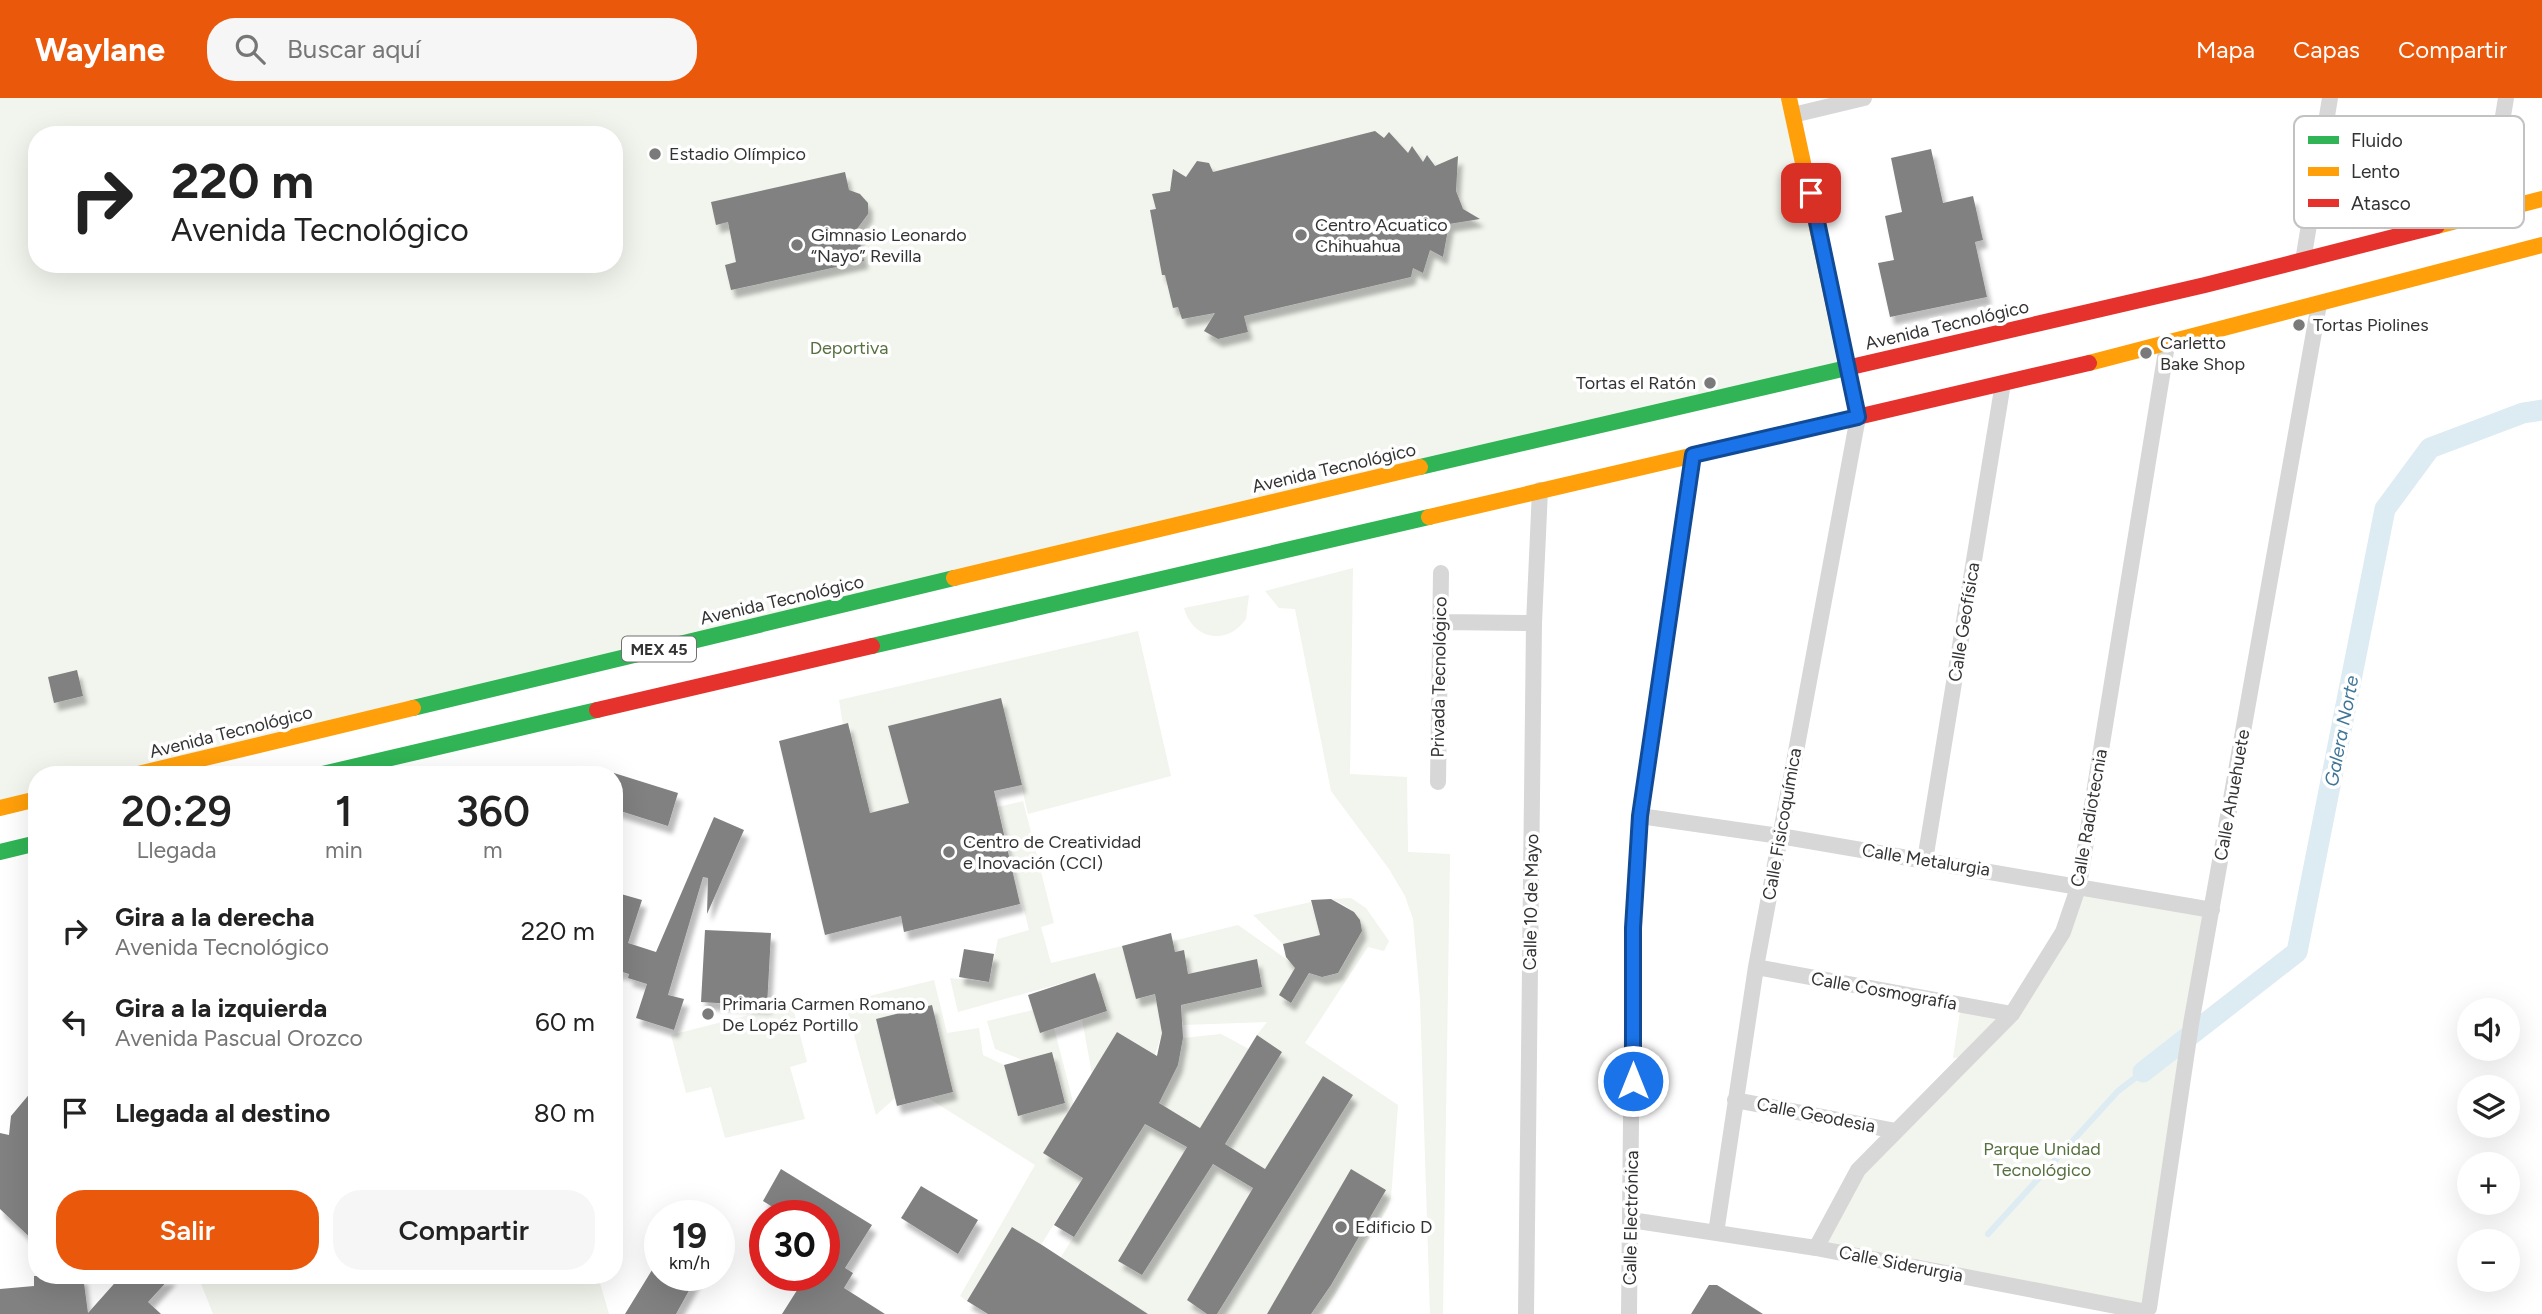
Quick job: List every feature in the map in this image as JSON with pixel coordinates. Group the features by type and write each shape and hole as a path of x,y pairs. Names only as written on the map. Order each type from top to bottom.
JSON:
{"main road":[{"path":"1789,98 1858,417"},
{"name":"Avenida Tecnológico","path":"2524,203 2542,199"},
{"name":"Avenida Tecnológico","path":"172,766 2303,261 2427,228"},
{"name":"MEX 45","path":"357,766 2167,345 2542,245"},
{"path":"0,808 28,801"},
{"path":"0,852 28,845"}],"street":[{"path":"1793,116 1864,98"},
{"path":"2326,116 2329,98"},
{"path":"2503,116 2506,98"},
{"path":"2303,261 2308,228"},
{"name":"Calle Ahuehuete","path":"2153,1288 2180,1088 2319,304"},
{"name":"Calle Radiotecnia","path":"1816,1248 1850,1181 2012,1014 2063,932 2079,885 2167,345"},
{"name":"Calle Geofísica","path":"1925,860 2003,383"},
{"name":"Calle Fisicoquímica","path":"1716,1233 1756,967 1858,417"},
{"name":"Calle Electrónica","path":"1629,1314 1633,928 1640,816 1693,455"},
{"name":"Calle 10 de Mayo","path":"1526,1314 1534,624 1540,490"},
{"name":"Privada Tecnológico","path":"1438,782 1441,573"},
{"path":"1441,622 1534,624"},
{"name":"Calle Metalurgia","path":"1640,816 1780,836 2212,909"},
{"name":"Calle Cosmografía","path":"1756,967 2012,1014"},
{"name":"Calle Geodesia","path":"1735,1100 1896,1131"},
{"name":"Calle Siderurgia","path":"1631,1220 1816,1248 2142,1311 2151,1304 2153,1288"}],"green space":[{"name":"Deportiva","path":"0,98 1789,98 1848,367 163,766 28,766 28,798 0,805"},
{"path":"1353,568 1350,774 1407,777 1408,852 1450,854 1443,1314 1430,1314 1420,999 1413,919 1405,896 1389,869 1331,791 1295,609 1279,608 1265,591"},
{"path":"1249,595 1246,619 1238,628 1220,636 1211,636 1195,627 1184,608"},
{"path":"1138,631 1171,776 1028,814 1001,699 888,726 909,803 870,813 849,724 843,725 839,700"},
{"path":"1023,801 1054,923 1041,927 1051,963 1122,946 1136,999 1155,994 1162,1033 1151,1067 1041,1245 1012,1227 967,1301 960,1296 1035,1165 928,1098 953,1092 876,1019 895,1098 876,1115 845,1002 934,980 947,1033 979,1028 983,1055 1004,1065 1018,1115 1065,1102 1052,1052 1022,1060 995,1049 987,1021 1033,1010 1054,1028 1074,1105 1043,1153 1074,1172 1147,1050 1117,1032 1092,1074 1082,1019 1107,1011 1095,974 958,1012 950,978 989,982 998,939 1029,930 998,807"},
{"name":"Parque Unidad Tecnológico","path":"2080,887 2205,913 2147,1308 1811,1246 1851,1170 1964,1057 1953,1058 1961,1005 2002,1012 2041,965"},
{"path":"1351,898 1366,908 1389,941 1384,951 1368,947 1305,1043 1398,1105 1391,1198 1387,1209 1323,1314 1217,1314 1265,1169 1225,1144 1257,1035 1267,1022 1183,1025 1181,1005 1262,986 1257,959 1188,974 1184,950 1175,952 1173,941 1238,925 1296,966 1298,990 1309,973 1322,977 1338,973 1352,950 1360,930 1359,922 1346,906 1331,899"},
{"path":"1311,902 1320,935 1283,944 1253,915"},
{"path":"792,1004 807,1062 790,1067 805,1119 725,1138 711,1087 686,1093 671,1035"},
{"path":"1221,1034 1249,1049 1200,1128 1159,1103 1178,1065 1183,1038"},
{"path":"1145,1124 1187,1147 1118,1261 1142,1274 1213,1164 1253,1188 1187,1300 1207,1314 1148,1314 1061,1257"},
{"path":"201,1284 600,1284 609,1314 213,1314"}],"building":[{"name":"Centro Acuatico Chihuahua","path":"1375,131 1384,138 1389,132 1408,153 1412,146 1423,162 1427,155 1435,166 1458,156 1456,191 1463,209 1480,219 1449,224 1443,257 1430,250 1423,273 1413,268 1411,277 1244,316 1248,332 1218,339 1204,331 1215,313 1182,319 1178,307 1173,308 1165,275 1162,275 1150,210 1156,209 1152,194 1170,191 1173,169 1186,177 1197,161 1209,163 1213,172"},
{"path":"1931,149 1943,203 1973,196 1983,240 1975,242 1987,297 1890,317 1878,263 1894,260 1885,216 1902,212 1891,158"},
{"name":"Gimnasio Leonardo “Nayo” Revilla","path":"845,172 849,190 860,194 868,203 868,214 857,229 864,261 731,290 725,265 736,262 728,222 716,225 711,202"},
{"path":"77,670 83,696 54,703 48,677"},
{"path":"1001,698 1022,785 994,791 1020,904 904,932 901,916 825,935 779,741 848,723 870,813 909,803 888,726"},
{"path":"623,776 678,793 668,826 623,812"},
{"path":"714,817 744,830 707,914 708,878 703,877 668,995 684,999 674,1030 636,1018 647,984 628,978 629,974 623,972 623,895 642,900 628,943 656,952"},
{"path":"1331,899 1354,912 1360,920 1362,931 1338,973 1322,977 1309,973 1291,1003 1279,995 1295,968 1286,957 1283,944 1320,935 1311,900"},
{"path":"705,930 771,933 767,1006 701,1002"},
{"path":"1171,933 1175,952 1184,950 1188,974 1257,959 1262,987 1181,1005 1183,1038 1178,1065 1159,1103 1200,1128 1257,1035 1282,1052 1225,1144 1265,1169 1323,1076 1353,1095 1217,1314 1207,1314 1187,1300 1253,1188 1213,1164 1142,1275 1118,1261 1187,1147 1145,1124 1074,1237 1054,1225 1083,1178 1043,1153 1117,1032 1157,1056 1162,1033 1155,994 1136,999 1122,946"},
{"path":"964,949 994,954 989,982 959,977"},
{"path":"1095,973 1107,1011 1040,1033 1028,995"},
{"path":"932,1005 953,1092 897,1106 876,1019"},
{"path":"1052,1052 1065,1103 1018,1116 1004,1065"},
{"path":"28,1096 28,1235 0,1209 0,1133 9,1135 11,1116"},
{"path":"781,1169 831,1200 764,1200"},
{"name":"Edificio D","path":"1351,1169 1386,1190 1331,1285 1311,1314 1267,1314"},
{"path":"921,1186 978,1220 958,1254 901,1218"},
{"path":"840,1205 872,1225 845,1268 853,1273 844,1288 885,1314 782,1314 797,1291 840,1291"},
{"path":"1012,1227 1148,1314 988,1314 967,1301"},
{"path":"644,1283 644,1291 689,1291 676,1314 625,1314"},
{"path":"84,1284 88,1313 114,1284 165,1284 148,1302 161,1314 0,1314 0,1289"},
{"path":"1709,1285 1717,1285 1763,1314 1691,1314"}],"waterway":[{"name":"Galera Norte","path":"2143,1072 2297,952 2385,509 2430,448 2523,413 2542,410"},
{"path":"1988,1234 2118,1091 2143,1072"}],"traffic: fast":[{"path":"1420,467 1851,367"},
{"path":"872,646 1429,517"},
{"path":"413,708 954,578"},
{"path":"357,766 597,710"},
{"path":"0,852 28,845"}],"traffic: slow":[{"path":"1789,98 1858,417"},
{"path":"2524,204 2542,199"},
{"path":"2089,363 2542,245"},
{"path":"1429,517 1763,439"},
{"path":"954,578 1420,467"},
{"path":"171,766 413,708"},
{"path":"0,808 28,801"}],"traffic: jam":[{"path":"1851,367 2205,285 2429,228"},
{"path":"1763,439 2089,363"},
{"path":"597,710 872,646"}],"place":[{"name":"Estadio Olímpico","path":"655,154"},
{"name":"Centro Acuatico Chihuahua","path":"1301,235"},
{"name":"Gimnasio Leonardo “Nayo” Revilla","path":"797,245"},
{"name":"Tortas Piolines","path":"2299,325"},
{"name":"Carletto Bake Shop","path":"2146,353"},
{"name":"Tortas el Ratón","path":"1710,383"},
{"name":"Centro de Creatividad e Inovación (CCI)","path":"949,852"},
{"name":"Primaria Carmen Romano De Lopéz Portillo","path":"708,1014"},
{"name":"Edificio D","path":"1341,1227"}],"route":[{"path":"1633,1081 1633,928 1640,816 1693,455 1858,417 1811,193"}]}
